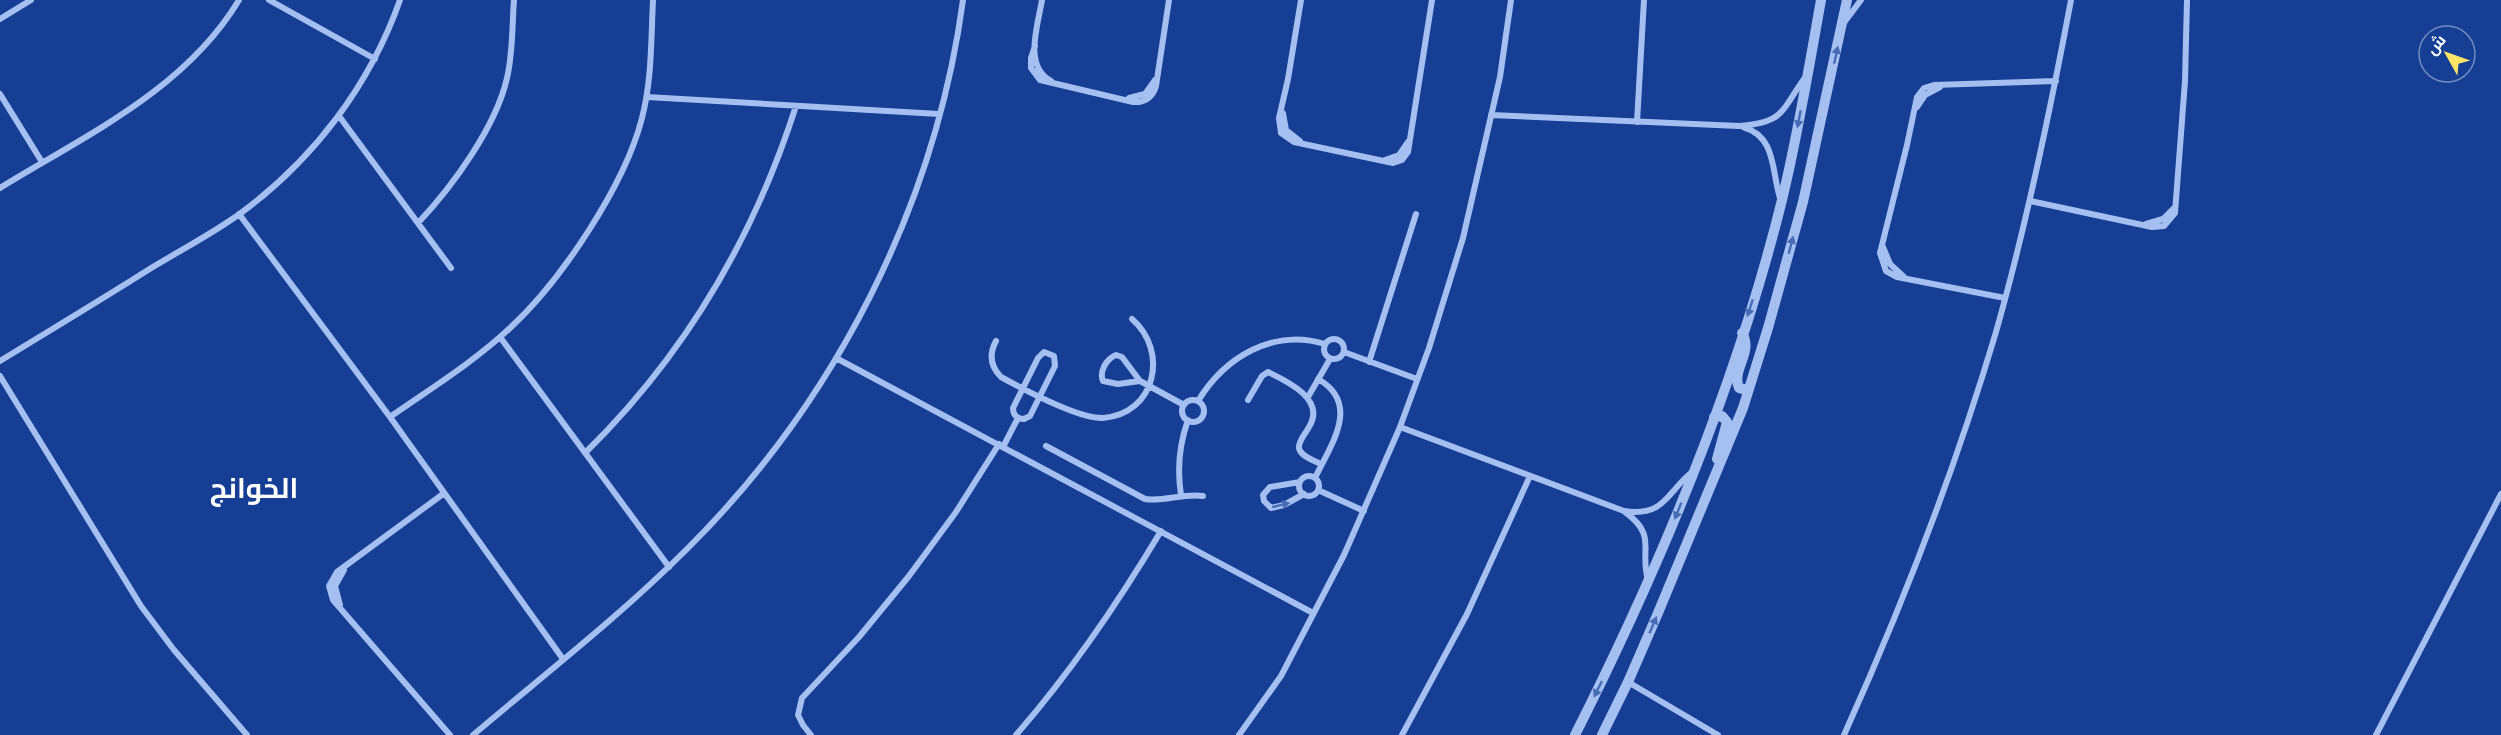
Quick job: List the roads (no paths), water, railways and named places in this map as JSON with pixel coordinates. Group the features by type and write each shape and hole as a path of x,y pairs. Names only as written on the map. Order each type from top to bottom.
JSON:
{"street":[{"path":"0,19 31,0"},
{"path":"0,188 161,87 201,50 239,0"},
{"path":"269,0 375,58"},
{"path":"0,361 239,214 285,177 339,116 375,58 400,0"},
{"path":"418,223 458,174 500,101 509,70 514,0"},
{"path":"390,417 500,337 538,299 591,225 625,162 642,119 647,97 654,0"},
{"path":"473,735 669,567 723,512 764,463 836,358 863,311 894,246 919,182 939,114 963,0"},
{"path":"1042,0 1035,46 1038,70 1057,84 1120,98 1134,98 1145,94 1158,74 1169,0"},
{"path":"1301,0 1278,123 1281,133 1289,140 1393,163 1402,160 1408,152 1432,0"},
{"path":"1239,735 1281,675 1344,555 1401,427 1463,237 1500,77 1511,0"},
{"path":"1637,122 1644,0"},
{"path":"1575,735 1648,582 1714,417 1742,333 1781,201 1821,0"},
{"path":"1602,735 1628,682 1719,468 1748,390 1803,202 1847,0"},
{"path":"1842,24 1861,0"},
{"path":"1844,735 1899,608 1965,429 2005,298 2030,201 2071,0"},
{"path":"2030,201 2158,228 2169,223 2177,204 2185,81 2187,0"},
{"path":"1491,115 1740,126 1764,124 1780,115 1808,74"},
{"path":"2005,298 1897,277 1886,271 1880,260 1917,97 1924,88 1934,85 2056,81"},
{"path":"0,94 42,162"},
{"path":"647,97 939,114"},
{"path":"585,453 650,383 705,306 736,251 763,195 796,106"},
{"path":"339,116 452,268"},
{"path":"1740,126 1755,133 1767,145 1773,160 1774,178 1781,201"},
{"path":"239,214 390,417 562,659"},
{"path":"1369,362 1416,214"},
{"path":"996,341 991,355 995,370 1002,377 1078,413 1103,417 1127,410 1140,400 1149,386 1154,370 1153,354 1148,338 1132,319"},
{"path":"1742,333 1747,348 1737,382 1740,388 1748,390"},
{"path":"500,337 669,567"},
{"path":"1198,401 1211,382 1227,366 1256,348 1287,339 1306,339 1325,344"},
{"path":"1330,339 1340,340 1344,346 1344,352 1340,358 1330,359 1323,351 1325,344 1330,339"},
{"path":"1344,352 1417,379"},
{"path":"1050,353 1056,358 1056,364 1040,396 1030,416 1024,419 1014,414 1013,408 1040,355 1050,353"},
{"path":"1140,381 1108,384 1102,379 1101,374 1109,358 1119,356 1129,365 1140,381 1184,405"},
{"path":"836,358 1312,613"},
{"path":"1308,397 1330,359"},
{"path":"1248,400 1262,376 1268,372 1308,397 1314,406 1314,417 1299,449 1302,454 1321,464"},
{"path":"0,376 136,598 174,650 247,735"},
{"path":"1315,478 1305,478 1300,482 1270,487 1263,495 1264,501 1271,508 1278,508 1304,494 1313,495 1318,490 1315,478 1339,428 1341,415 1336,396 1318,379"},
{"path":"1184,405 1192,400 1203,405 1203,416 1198,420 1188,420"},
{"path":"1184,405 1183,414 1188,420"},
{"path":"1714,417 1722,416 1727,422 1717,456 1719,468"},
{"path":"811,735 803,726 798,715 802,698 859,637 909,576 956,512 1018,418"},
{"path":"1181,495 1179,463 1188,420"},
{"path":"1401,427 1624,511 1643,513 1656,508 1667,500 1694,471"},
{"path":"1046,446 1139,497 1156,500 1181,495 1203,496"},
{"path":"1402,735 1467,614 1530,476"},
{"path":"1300,482 1300,489 1304,494"},
{"path":"1318,490 1364,511"},
{"path":"443,494 333,576 329,586 331,596 450,735"},
{"path":"2376,735 2501,494"},
{"path":"1624,511 1640,525 1646,538 1648,582"},
{"path":"1016,735 1047,699 1095,634 1161,531"},
{"path":"1628,682 1719,735"}],"district":[{"name":"الخوانج","path":"254,488"}]}
